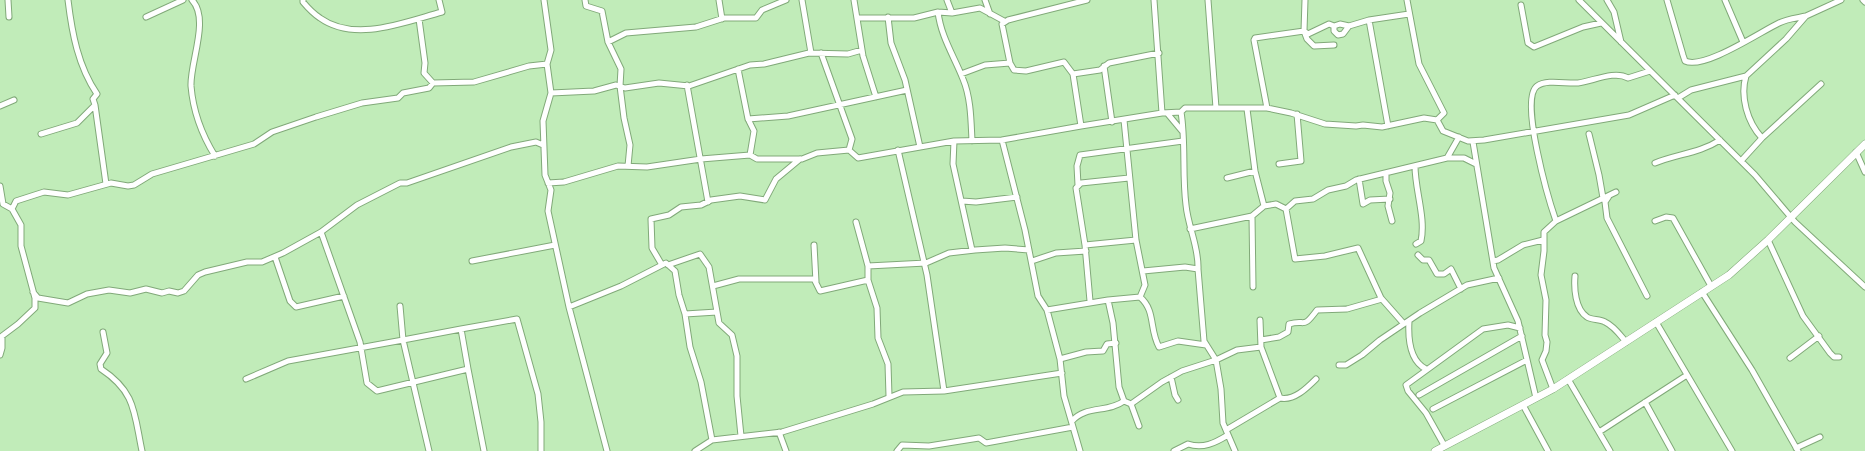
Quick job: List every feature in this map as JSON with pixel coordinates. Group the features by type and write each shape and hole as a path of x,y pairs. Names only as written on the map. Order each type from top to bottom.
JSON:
{"street":[{"path":"8,0 9,17"},
{"path":"69,0 73,38 87,79 97,94 93,99 106,184"},
{"path":"146,17 183,0"},
{"path":"192,0 198,9 199,20 198,46 191,84 193,98 203,133 215,156"},
{"path":"303,0 320,19 345,29 381,28 442,12 439,0"},
{"path":"543,0 551,50 547,64 550,93 543,121 545,175 550,190 548,211 569,307 607,451"},
{"path":"585,0 586,6 602,11 608,42 621,69 620,86 630,145 628,166"},
{"path":"719,0 722,19"},
{"path":"802,0 812,53"},
{"path":"854,0 862,50 876,97"},
{"path":"947,0 952,13"},
{"path":"985,0 990,14"},
{"path":"858,18 914,18 938,12 952,13 977,8 1004,21 1087,0"},
{"path":"1154,0 1165,113 1183,132"},
{"path":"1208,0 1216,108"},
{"path":"1305,0 1307,39 1314,46 1334,45"},
{"path":"1407,0 1419,64 1444,113 1437,120"},
{"path":"1579,0 1741,161 1791,218 1865,287"},
{"path":"1607,0 1614,12 1622,44"},
{"path":"1667,0 1685,61 1695,63 1781,22 1806,16 1841,0"},
{"path":"1725,0 1743,42"},
{"path":"608,42 626,33 696,27 722,19 756,18 762,10 782,1"},
{"path":"1521,5 1528,43 1534,47 1583,27 1601,23"},
{"path":"938,12 940,30 967,92 972,141"},
{"path":"1266,108 1255,38 1305,31 1308,34 1329,24 1349,26 1369,20 1409,14"},
{"path":"1437,120 1443,131 1473,142 1629,115 1691,90 1746,76 1786,39 1806,16"},
{"path":"888,17 891,43 907,90 920,147"},
{"path":"419,18 425,63 424,73 433,83 474,82 529,66 547,64"},
{"path":"1369,20 1388,126"},
{"path":"1004,21 1002,26 1010,63 1014,70 1026,71 1065,62 1073,74 1081,126"},
{"path":"1334,26 1338,35 1343,34 1349,26"},
{"path":"550,93 594,91 616,85 625,88 659,83 687,86 750,65 812,53 848,54 862,50"},
{"path":"821,53 852,139 849,150"},
{"path":"1073,74 1100,70 1109,63 1159,53"},
{"path":"961,74 985,65 1010,63"},
{"path":"1104,66 1112,122"},
{"path":"738,69 748,119 754,131 750,155"},
{"path":"1556,221 1533,132 1530,103 1534,89 1546,83 1580,83 1590,79 1623,75 1628,78 1650,71"},
{"path":"1746,76 1743,86 1749,117 1762,138"},
{"path":"12,209 16,201 44,192 68,195 106,184 134,185 152,174 254,144 272,132 362,103 398,98 403,93 429,88 433,83"},
{"path":"1741,161 1762,138 1821,84"},
{"path":"687,86 708,202"},
{"path":"748,119 788,116 907,90"},
{"path":"0,106 14,100"},
{"path":"41,134 77,123 95,105"},
{"path":"548,183 564,182 618,166 647,167 750,155 757,159 800,159 817,153 849,150 858,158 954,141 1002,140 1181,112 1185,108 1266,108 1297,114 1325,124 1388,126 1424,118 1437,120"},
{"path":"1247,109 1255,171 1264,206"},
{"path":"1181,112 1186,203 1190,229 1199,254 1198,269 1204,341 1216,360 1223,423 1235,451"},
{"path":"1279,164 1301,161 1297,114"},
{"path":"1124,120 1136,240 1145,285 1140,297"},
{"path":"1589,134 1603,198"},
{"path":"1447,158 1459,137"},
{"path":"1002,140 1032,261 1038,296 1047,310 1060,360 1064,396 1080,451"},
{"path":"1655,162 1692,153 1720,140"},
{"path":"954,141 953,164 972,250"},
{"path":"1090,301 1076,188 1080,155 1183,141"},
{"path":"33,292 38,298 68,303 87,294 109,291 130,293 146,289 162,293 170,291 178,293 184,291 198,275 206,272 247,262 262,262 275,257 321,232 357,205 400,183 407,183 511,147 536,142 543,145"},
{"path":"1473,142 1493,261 1520,328 1536,398"},
{"path":"1435,451 1553,389 1712,286 1744,263 1865,144"},
{"path":"898,150 925,263 944,392"},
{"path":"1856,152 1865,172"},
{"path":"1286,209 1295,201 1313,199 1328,190 1346,186 1359,179 1447,158 1464,158 1477,165"},
{"path":"712,440 675,271 665,265 652,248 651,219 669,215 681,207 740,196 765,200 776,179 800,159"},
{"path":"1415,166 1423,229 1421,241 1416,244"},
{"path":"1227,178 1255,171"},
{"path":"1386,173 1390,193 1388,206 1392,220"},
{"path":"1078,185 1129,178"},
{"path":"1359,179 1363,204 1370,200 1390,200"},
{"path":"0,186 3,204 12,209 21,225 21,246 33,292 34,308 1,337 0,355"},
{"path":"1553,389 1542,360 1548,342 1545,335 1547,304 1541,275 1546,229 1556,221 1616,192"},
{"path":"1609,195 1605,202 1607,218 1647,296"},
{"path":"962,201 976,202 1017,197"},
{"path":"1190,229 1252,216 1264,206 1276,204 1286,209"},
{"path":"1286,209 1295,259 1325,256 1358,248 1382,299 1407,323 1417,363 1426,369"},
{"path":"1252,216 1253,287"},
{"path":"1655,221 1666,217 1672,218 1712,286"},
{"path":"856,222 868,266 868,280 877,308 878,338 888,364 889,396"},
{"path":"321,232 361,348 367,383 376,391 468,369"},
{"path":"1032,261 1085,248 1136,240"},
{"path":"1493,261 1523,245 1543,240"},
{"path":"1768,240 1803,316 1830,353 1834,357 1839,357"},
{"path":"472,261 555,245"},
{"path":"814,245 816,283"},
{"path":"868,266 925,263 949,253 972,250 1005,248 1029,250"},
{"path":"569,307 665,265 700,254 709,267 719,323 732,335 737,356 737,396 741,436"},
{"path":"1418,255 1423,260 1429,260 1437,274 1444,274 1450,269 1461,289"},
{"path":"275,257 290,301 296,307 344,296"},
{"path":"1143,270 1185,267 1198,269"},
{"path":"1575,276 1576,295 1584,314 1588,318 1605,321 1626,342"},
{"path":"1339,365 1346,365 1362,355 1380,340 1467,285 1499,278"},
{"path":"713,286 739,279 814,279 820,291 868,280"},
{"path":"1702,292 1746,360 1797,449 1820,437"},
{"path":"1047,310 1090,301 1140,297 1148,304 1154,338 1159,347 1178,341 1206,345"},
{"path":"1261,340 1279,337 1288,332 1289,324 1293,322 1304,324 1310,321 1317,310 1347,309 1382,299"},
{"path":"1108,300 1116,344 1119,387 1124,400 1131,404 1139,426"},
{"path":"400,306 403,340 429,451"},
{"path":"685,314 717,312"},
{"path":"246,380 288,361 517,319 538,394 541,451"},
{"path":"1260,321 1261,347 1280,398"},
{"path":"1656,322 1732,451"},
{"path":"1444,445 1406,385 1483,329 1508,325 1520,328"},
{"path":"461,329 484,451"},
{"path":"103,332 107,353 100,364 101,369 116,379 130,397 142,451"},
{"path":"1419,395 1522,336"},
{"path":"1790,358 1819,336"},
{"path":"1060,360 1086,352 1103,351 1107,345 1116,344"},
{"path":"1131,404 1171,377 1237,350 1261,347"},
{"path":"1433,410 1527,360"},
{"path":"695,451 712,440 779,432 873,404 903,392 944,392 1062,374"},
{"path":"1599,432 1687,375"},
{"path":"1171,377 1178,400"},
{"path":"1280,398 1286,400 1306,389 1316,379"},
{"path":"1568,379 1610,451"},
{"path":"1174,451 1188,444 1196,447 1208,445 1280,398"},
{"path":"897,451 902,445 929,446 980,438 986,443 1073,424 1082,413 1095,408 1110,408 1124,400"},
{"path":"1645,402 1672,451"},
{"path":"1523,405 1548,451"},
{"path":"779,432 786,451"}]}
